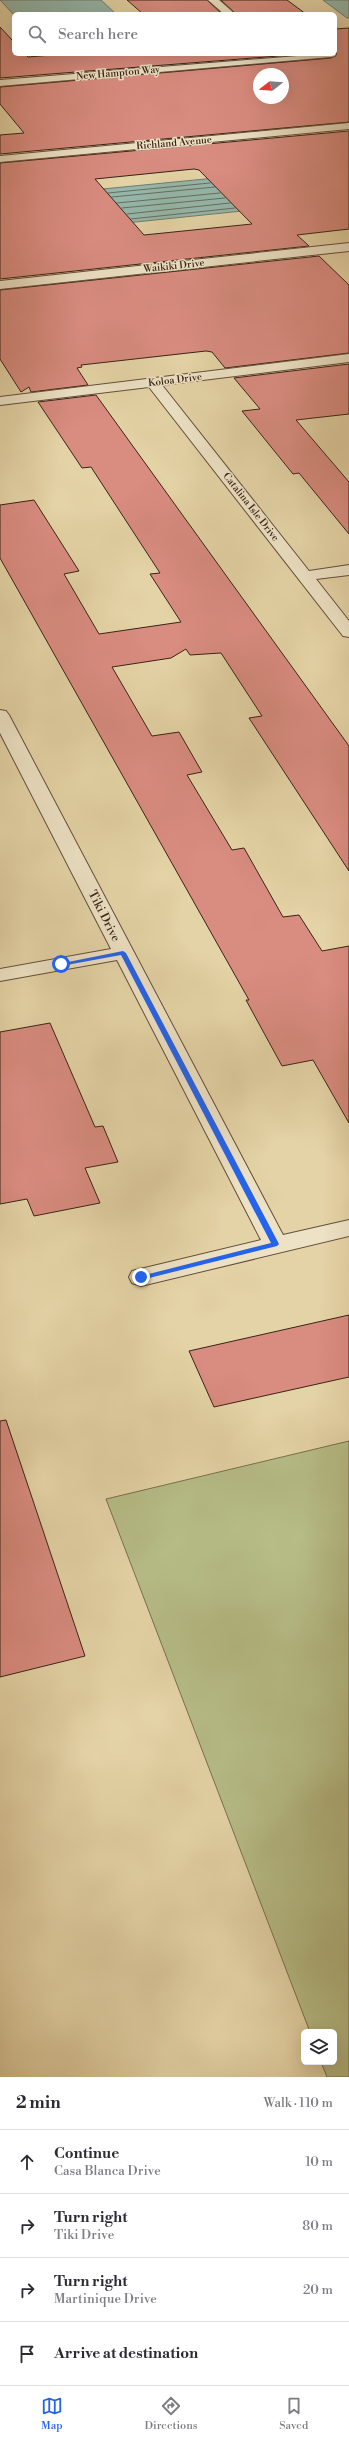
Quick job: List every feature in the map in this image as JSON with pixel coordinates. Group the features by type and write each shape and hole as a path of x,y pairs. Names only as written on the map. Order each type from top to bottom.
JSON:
{"street":[{"path":"213,0 228,12"},
{"name":"New Hampton Way","path":"0,84 283,56"},
{"name":"Richland Avenue","path":"0,159 349,126"},
{"name":"Waikiki Drive","path":"0,285 349,247"},
{"name":"Koloa Drive","path":"0,401 349,358"},
{"name":"Catalina Isle Drive","path":"152,383 349,632"},
{"path":"305,576 349,570"},
{"name":"Tiki Drive","path":"0,715 275,1244"},
{"path":"0,975 123,953"},
{"path":"141,1277 275,1244 349,1228"}],"green space":[{"path":"349,1441 349,2077 327,2077 322,2065 337,2065 337,2029 309,2029 106,1499"}],"water":[{"path":"0,0 101,0 114,12 12,12"},
{"path":"323,0 349,0 349,18 347,18"},
{"path":"349,165 349,200 0,236 0,199"}],"building":[{"path":"127,0 207,0 220,12 141,12"},
{"path":"221,0 287,0 303,12 234,12"},
{"path":"0,27 12,40 12,56 279,56 0,78"},
{"path":"349,28 349,122 0,154 0,135 24,133 0,104 0,87 331,58 337,56 337,29"},
{"path":"349,131 349,229 297,235 309,246 0,279 0,163","holes":["194,169 199,170 252,224 144,235 95,179"]},
{"path":"319,256 349,285 349,353 225,368 212,352 206,351 81,365 82,367 77,368 88,385 31,392 29,387 21,392 0,359 0,290"},
{"path":"349,364 349,414 296,420 349,482 349,534 299,473 293,474 242,411 260,409 234,378"},
{"path":"96,395 349,746 349,871 249,718 262,716 221,653 190,655 186,649 171,658 112,667 152,736 179,732 202,772 187,775 232,850 244,848 283,917 299,915 322,951 349,946 349,1123 313,1060 282,1066 246,1000 249,1000 0,558 0,505 34,500 79,571 64,574 99,634 181,622 150,574 160,573 91,467 82,468 38,402"},
{"path":"50,1023 95,1127 103,1126 118,1162 85,1168 100,1203 34,1216 27,1199 0,1204 0,1032"},
{"path":"349,1315 349,1377 214,1407 189,1351"},
{"path":"6,1420 85,1656 0,1677 0,1421"}],"route":[{"path":"61,964 123,953 275,1244 141,1277"}]}
